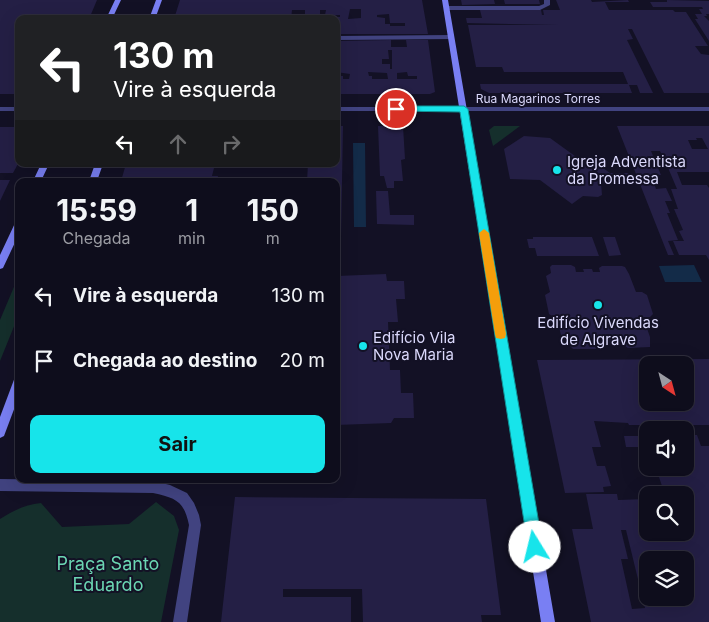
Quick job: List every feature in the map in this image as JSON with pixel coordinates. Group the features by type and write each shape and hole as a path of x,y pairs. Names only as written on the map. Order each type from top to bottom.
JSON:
{"street":[{"path":"111,15 118,0"},
{"path":"153,15 159,0"},
{"path":"547,0 547,5 540,8 446,4 548,622"},
{"path":"340,38 451,37"},
{"path":"0,109 15,109"},
{"name":"Rua Magarinos Torres","path":"340,109 709,109"},
{"path":"0,264 15,231"},
{"path":"0,432 15,392"},
{"path":"0,485 153,487 172,491 187,499 192,510 195,525 180,622"}],"green space":[{"path":"494,126 520,126 493,146 489,130"},
{"path":"15,284 15,324 0,361 0,320"},
{"name":"Praça Santo Eduardo","path":"156,502 174,516 179,530 161,622 0,622 0,519 20,508 41,503 62,527 129,524"}],"water":[{"path":"353,143 365,143 366,227 354,227"},
{"path":"694,265 702,282 665,282 659,266"}],"building":[{"path":"0,0 97,0 91,15 15,15 15,94 0,94"},
{"path":"180,0 422,0 428,34 340,34 340,15 325,15 326,10 320,10 320,15 305,15 305,10 292,10 291,15 175,15","holes":["350,9 361,9 361,18 348,19","389,14 390,23 405,23 405,26 390,26 390,24 385,24 385,18 377,17 377,15"]},
{"path":"461,0 494,0 495,4 462,5"},
{"path":"504,0 539,0 540,4 505,4"},
{"path":"556,0 591,0 592,2 628,0 629,2 605,2 609,10 673,10 675,12 686,12 708,46 695,46 701,54 709,55 709,93 664,93 632,29 628,29 633,39 627,40 653,93 640,93 637,85 629,85 632,93 489,93 481,89 480,84 628,84 623,72 504,72 502,67 476,67 468,25 558,25 467,23 466,18 482,18 480,10 541,10 542,15 544,15 543,10 560,10"},
{"path":"667,0 709,1 709,14 704,16 709,21 709,41 695,19 698,19 695,14 702,14 699,9 703,9 702,7 653,7 650,2 667,2"},
{"path":"391,40 391,47 407,47 406,40 428,40 435,92 430,94 340,94 340,76 343,76 343,79 349,79 350,74 340,73 340,41","holes":["388,50 392,50 392,69 390,69 390,64 382,64 382,59 389,59","368,72 387,73 388,79 372,79","407,72 408,76 417,76 417,79 397,79 397,73"]},
{"path":"340,126 343,126 341,237 340,178 307,178 308,167 340,167"},
{"path":"378,126 403,126 405,159 401,160 403,181 394,181 394,188 387,188 384,176 380,176"},
{"path":"617,126 709,126 709,172 677,172 682,185 707,185 709,188 709,260 706,255 679,255 673,241 684,241 679,231 683,230 674,209 678,209 671,189 677,189 666,163 677,163 674,157 663,157 660,151 651,151 661,175 651,175 656,189 666,188 672,201 665,201 670,213 667,213 678,240 668,241 674,255 668,255","holes":["702,138 708,149 692,149 688,140"]},
{"path":"0,127 15,127 16,167 13,173 0,173"},
{"name":"Igreja Adventista da Promessa","path":"524,136 550,138 579,159 583,157 610,173 628,173 633,183 601,183 602,195 598,197 583,196 572,204 540,180 510,179 504,149"},
{"path":"125,167 221,167 214,168 212,176 218,176 218,178 122,178"},
{"path":"0,180 10,180 0,201"},
{"path":"376,191 388,191 390,215 414,215 414,225 377,224"},
{"path":"533,237 592,237 599,256 537,256 535,248 529,248 527,239 533,239"},
{"path":"603,237 615,237 621,255 609,256"},
{"name":"Edifício Vivendas de Algrave","path":"552,265 571,265 575,267 576,272 584,272 583,269 592,269 593,272 600,272 599,268 602,266 625,267 636,292 642,292 647,295 653,314 650,317 643,317 650,337 650,347 628,348 622,344 621,339 612,339 614,343 605,343 604,339 595,339 596,349 573,349 567,339 561,335 557,319 549,314 545,295 550,292 546,276 551,273 550,267"},
{"name":"Edifício Vila Nova Maria","path":"386,274 387,281 404,281 405,299 396,299 398,322 388,322 390,370 400,370 401,393 413,393 414,418 394,418 391,423 340,425 340,276"},
{"path":"639,359 639,411 694,411 694,359 709,359 709,425 694,425 694,421 639,421 639,425 629,425 628,423 594,421 601,447 592,447 597,466 605,466 611,486 603,487 604,492 565,493 537,360"},
{"path":"694,435 697,435 701,446 709,446 709,622 591,622 572,529 593,529 586,494 617,494 618,500 639,499 639,541 694,541 694,486 662,486 659,476 694,476"},
{"path":"624,436 639,436 639,447 626,447"},
{"path":"235,497 486,499 501,615 481,615 482,622 363,622 362,589 283,589 283,597 351,597 351,622 221,622"}],"slow traffic":[{"path":"484,233 501,334"}],"place":[{"name":"Igreja Adventista da Promessa","path":"557,170"},
{"name":"Edifício Vivendas de Algrave","path":"598,305"},
{"name":"Edifício Vila Nova Maria","path":"363,346"}],"route":[{"path":"396,109 464,109 535,547"}]}
